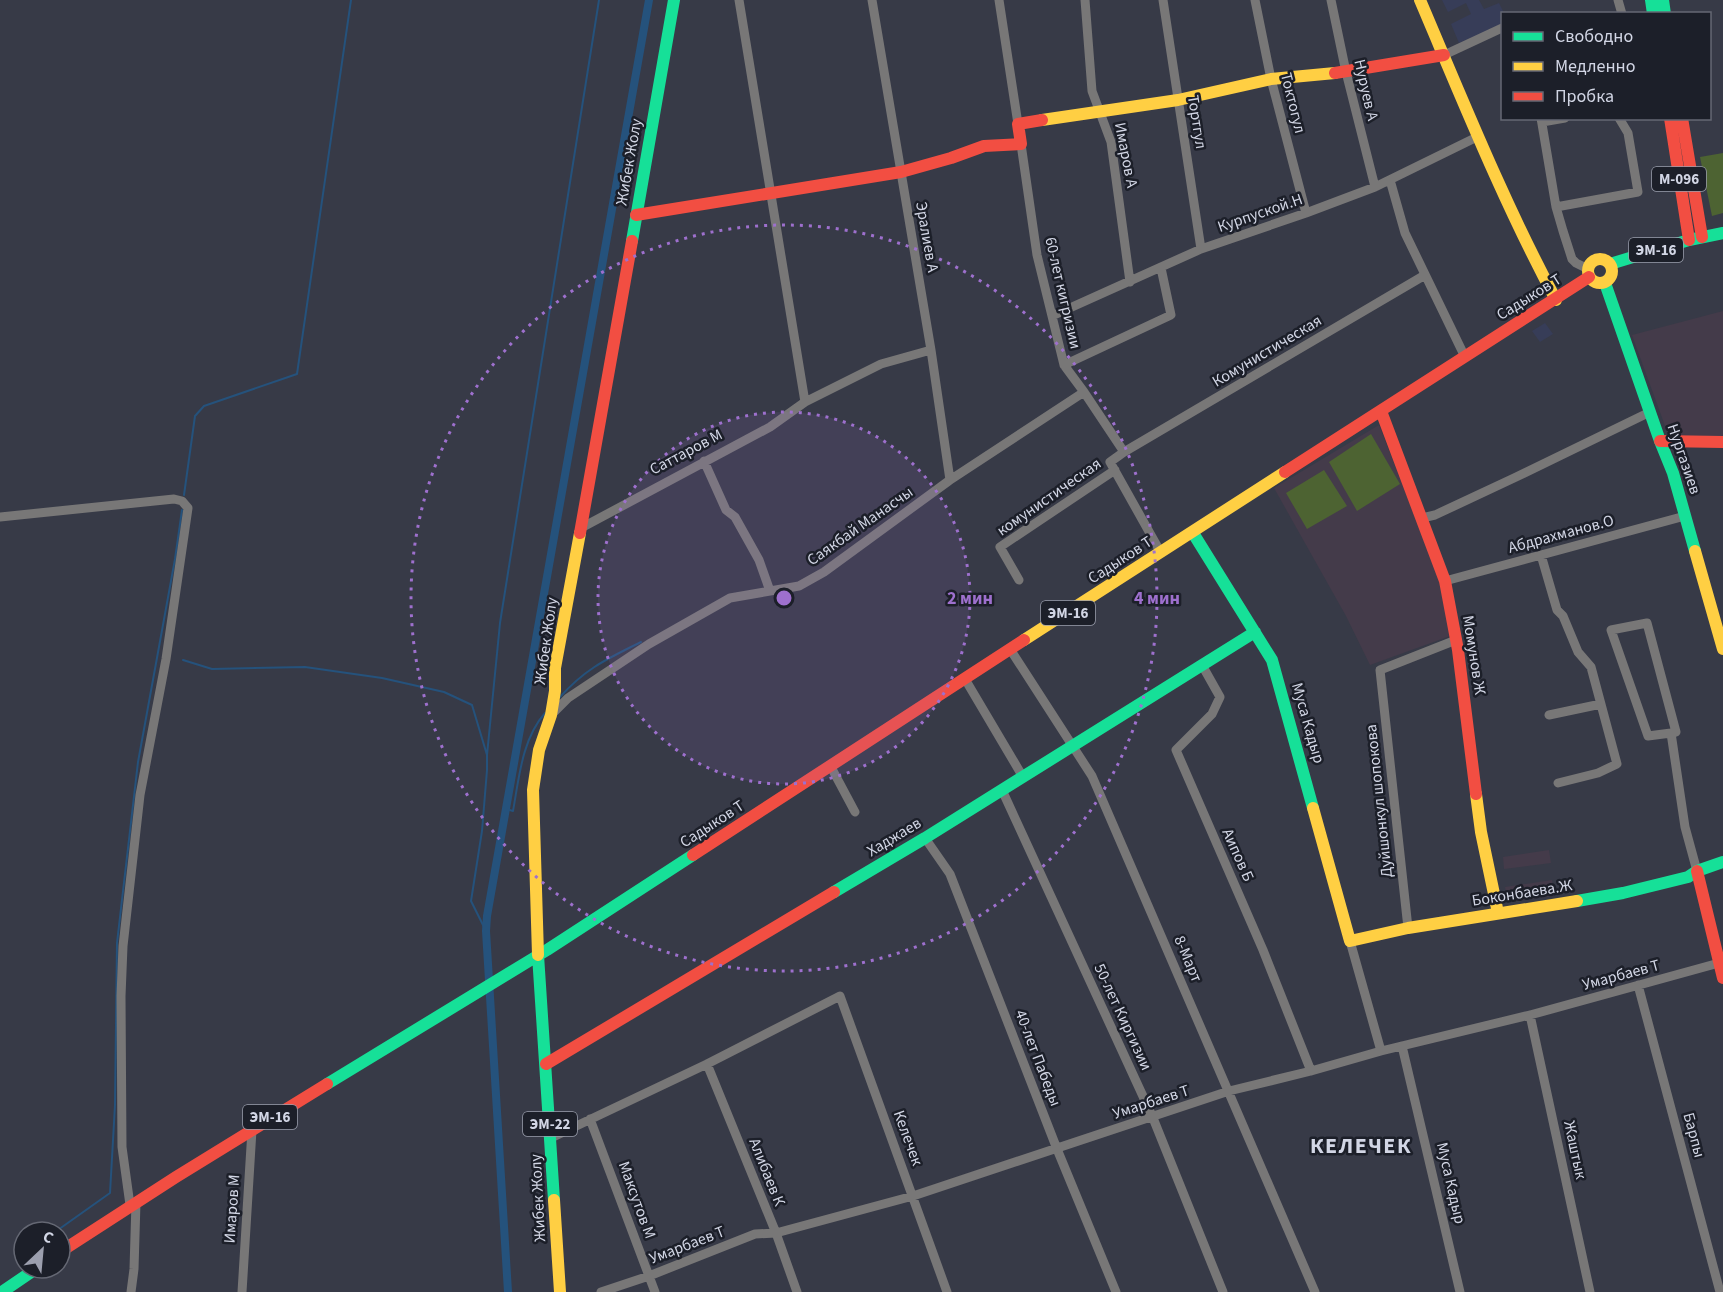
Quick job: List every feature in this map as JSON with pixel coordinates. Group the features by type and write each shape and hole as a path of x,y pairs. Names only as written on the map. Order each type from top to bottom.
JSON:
{"main road":[{"name":"Жибек Жолу","path":"560,1292 533,790 539,750 551,715 555,691 555,668 674,0"},
{"path":"1420,0 1520,233 1556,300"},
{"path":"636,214 900,172 984,146 1021,144 1018,124 1178,100 1271,79 1346,72 1444,55"},
{"name":"М-096","path":"1670,120 1696,239"},
{"name":"М-096","path":"1682,120 1696,239"},
{"name":"ЭМ-16","path":"1589,273 1590,266 1595,260 1603,260 1610,264 1723,233"},
{"name":"ЭМ-16","path":"1605,283 1612,275 1610,264"},
{"path":"1589,273 1597,283 1605,283"},
{"name":"Садыков Т","path":"543,953 1011,649 1556,300 1589,273"},
{"name":"Нургазиев","path":"1605,283 1673,473 1723,649"},
{"name":"Момунов Ж","path":"1381,411 1445,581 1456,640 1481,832 1498,914"},
{"path":"1660,441 1723,442"},
{"name":"Муса Кадыр","path":"1192,533 1272,660 1350,941"},
{"name":"Хаджаев","path":"546,1064 925,838 1255,632"},
{"name":"Боконбаева.Ж","path":"1350,941 1408,928 1623,893 1688,877 1697,871 1723,862"},
{"path":"1697,871 1723,978"},
{"name":"ЭМ-16","path":"72,1244 252,1128 543,953"},
{"path":"2,1292 20,1280"}],"street":[{"path":"739,0 805,402"},
{"name":"Эралиев А","path":"872,0 931,350 950,480"},
{"path":"999,0 1018,124"},
{"name":"Имаров А","path":"1084,0 1092,91 1111,142 1131,282"},
{"name":"Тортгул","path":"1163,0 1201,249"},
{"name":"Токтогул","path":"1255,0 1271,79 1306,213"},
{"name":"Нуруев А","path":"1331,0 1374,187"},
{"path":"1444,55 1501,29"},
{"path":"1542,120 1556,207 1572,259 1589,273"},
{"path":"1556,207 1638,192 1628,133 1620,120"},
{"name":"Курпуской.Н","path":"1052,316 1201,249 1374,187 1478,137"},
{"name":"60-лет кигризии","path":"1021,144 1037,255 1064,365 1124,453"},
{"path":"1390,180 1405,233 1465,357"},
{"path":"1064,365 1171,315 1161,268"},
{"name":"Комунистическая","path":"1124,453 1425,275"},
{"name":"Саттаров М","path":"581,528 770,427 805,402 881,364 931,350"},
{"name":"Саякбай Манасчы","path":"551,715 568,698 640,650 730,598 799,586 824,572 950,480 1084,392"},
{"path":"1422,518 1514,478 1650,412"},
{"path":"1124,453 1110,462 1161,553"},
{"path":"704,461 726,510 735,517 759,560 770,591"},
{"name":"комунистическая","path":"1019,580 1000,547 1114,470"},
{"path":"0,517 174,499 182,501 188,508 166,659 140,795 123,946 122,1147 133,1203 134,1269 131,1292"},
{"name":"Абдрахманов.О","path":"1445,581 1685,516"},
{"path":"1541,555 1557,610 1563,616 1578,652 1591,667 1617,764 1598,773 1558,783"},
{"path":"1647,623 1676,732 1671,733 1648,736 1611,630 1647,623"},
{"name":"Дуйшонкул шопокова","path":"1408,928 1380,670 1456,640"},
{"name":"8-Март","path":"1011,649 1092,777 1315,1292"},
{"name":"Аипов Б","path":"1202,665 1220,697 1212,714 1176,750 1263,950 1311,1071"},
{"path":"965,679 1023,777"},
{"path":"1549,715 1601,704"},
{"path":"1671,733 1685,827 1697,871"},
{"path":"831,766 855,812"},
{"name":"50-лет Киргизии","path":"1002,790 1153,1118 1223,1292"},
{"name":"40-лет Пабеды","path":"925,838 950,874 1057,1149 1116,1292"},
{"path":"1350,941 1381,1051"},
{"name":"Умарбаев Т","path":"601,1292 649,1276 755,1234 776,1233 913,1196 1229,1092 1381,1051 1530,1015 1719,963"},
{"name":"Барпы","path":"1638,986 1720,1292"},
{"name":"Келечек","path":"706,1064 840,996 947,1292"},
{"name":"Жаштык","path":"1530,1015 1590,1292"},
{"name":"Муса Кадыр","path":"1402,1046 1460,1292"},
{"path":"551,1138 706,1064"},
{"name":"Алибаев К","path":"706,1064 776,1233 797,1292"},
{"name":"Максутов М","path":"591,1119 655,1292"},
{"name":"Имаров М","path":"242,1292 252,1128"}],"shaded area":[{"path":"1442,0 1479,0 1484,9 1499,3 1504,12 1501,12 1501,25 1459,43 1451,24 1471,14 1466,3 1448,12"},
{"path":"1723,311 1723,440 1668,434 1632,335"},
{"path":"1545,323 1553,334 1540,342 1532,331"},
{"path":"1379,425 1440,580 1450,636 1370,665 1346,616 1274,488"},
{"path":"1549,850 1551,863 1504,869 1503,857"},
{"path":"1552,880 1554,896 1508,902 1505,887"}],"green space":[{"path":"1723,153 1723,213 1712,216 1700,157"},
{"path":"1371,434 1400,484 1357,511 1329,462"},
{"path":"1324,470 1347,506 1307,529 1286,493"}],"waterway":[{"path":"184,495 195,416 204,406 297,374 351,0"},
{"path":"487,755 500,623 599,0"},
{"path":"508,1292 486,931 487,916 649,0"},
{"path":"72,1220 110,1193 115,1105 117,943 138,762 182,510"},
{"path":"560,697 588,671 641,642"},
{"path":"183,660 212,669 305,667 382,678 444,692 472,705 487,755 487,770 482,831 471,901 486,931"},
{"path":"506,809 513,811 526,747 537,723 545,713"}],"traffic: fast":[{"path":"632,241 674,0"},
{"path":"1651,0 1653,12"},
{"path":"1663,0 1665,12"},
{"path":"1610,264 1689,240 1723,233"},
{"path":"1605,283 1673,473 1695,551"},
{"path":"1193,533 1272,660 1313,808"},
{"path":"834,892 925,838 1255,632"},
{"path":"327,1084 547,950 693,855"},
{"path":"1577,901 1623,893 1688,877 1697,871 1723,862"},
{"path":"538,955 554,1200"},
{"path":"2,1292 20,1280"}],"traffic: slow":[{"path":"1420,0 1501,189 1556,300"},
{"path":"1042,120 1178,100 1271,79 1335,73"},
{"path":"1600,259 1605,260 1611,266 1612,271 1611,276 1605,282 1600,283 1595,282 1589,276 1588,271 1589,266 1595,260 1600,259"},
{"path":"1024,640 1285,472"},
{"path":"538,955 533,790 539,750 551,715 555,691 555,668 580,533"},
{"path":"1695,551 1723,649"},
{"path":"1476,794 1481,832 1498,913"},
{"path":"1313,808 1350,941 1408,928 1577,901"},
{"path":"554,1200 560,1292"}],"traffic: jam":[{"path":"1335,73 1444,55"},
{"path":"636,215 901,172 984,146 1021,144 1018,124 1042,120"},
{"path":"1670,120 1689,240"},
{"path":"1682,120 1702,237"},
{"path":"580,533 632,241"},
{"path":"1285,472 1589,277"},
{"path":"1381,411 1445,581 1458,650 1476,794"},
{"path":"1660,441 1723,442"},
{"path":"693,855 1024,640"},
{"path":"1697,871 1723,978"},
{"path":"546,1064 834,892"},
{"path":"72,1244 327,1084"}],"district":[{"name":"КЕЛЕЧЕК","path":"1361,1146"}]}
